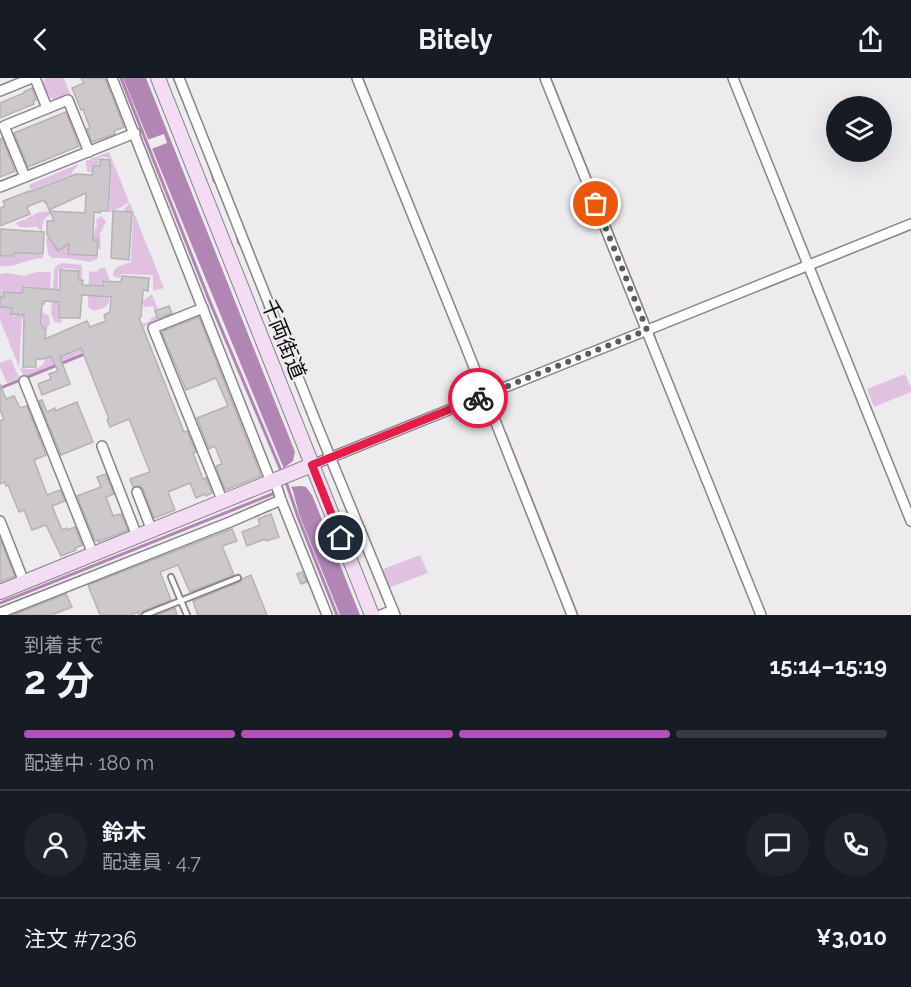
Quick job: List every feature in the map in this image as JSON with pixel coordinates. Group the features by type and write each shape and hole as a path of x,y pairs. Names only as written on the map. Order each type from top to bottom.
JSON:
{"street":[{"path":"0,91 33,78 47,108"},
{"path":"112,78 203,308 276,481 281,500 327,615"},
{"name":"千両街道","path":"158,78 211,178 237,243 264,312 308,467 333,518 372,615"},
{"path":"179,78 211,178 264,312 353,511 394,613 381,615"},
{"path":"357,78 488,394 572,615"},
{"path":"545,78 761,615"},
{"path":"733,78 911,521"},
{"path":"26,177 4,126 47,108 68,100 89,152"},
{"path":"0,188 135,134"},
{"path":"0,613 72,574 93,554 911,224"},
{"path":"203,308 153,328 223,502"},
{"path":"24,381 93,554"},
{"path":"102,446 137,536"},
{"path":"137,492 152,531"},
{"path":"0,592 24,582 72,574 230,522 281,500"},
{"path":"333,518 353,511"},
{"path":"0,521 24,582"}],"lane":[{"path":"171,577 187,615"},
{"path":"145,615 238,578"}],"shaded area":[{"path":"45,78 64,78 70,94 56,100 48,97 42,84"},
{"path":"123,78 146,78 360,615 340,615 299,514 293,491"},
{"path":"109,152 129,202 109,213 112,166 110,166 110,159 99,157 98,165 92,167 89,172 86,161"},
{"path":"78,164 72,174 31,190 29,185"},
{"path":"130,203 164,288 153,291 153,275 121,274 120,278 113,276 116,268 131,262 133,212 124,209"},
{"path":"54,211 44,221 42,232 36,226 23,227 16,224 32,215 34,220 33,215 39,212"},
{"path":"101,216 106,221 100,232 101,249 98,249 99,240 89,239 94,236 97,228 96,220"},
{"path":"69,235 68,254 98,257 97,259 90,262 52,258 48,254 46,238 65,238"},
{"path":"15,254 43,255 43,258 5,267 0,266 0,257 15,257"},
{"path":"61,263 82,265 82,279 79,279 79,270 66,268 58,270 58,319 62,320 59,323 55,322 51,314 54,271"},
{"path":"100,268 105,268 110,280 103,280 102,285 94,285 94,296 109,298 109,303 104,308 93,311 88,307 89,271 96,272"},
{"path":"37,272 51,272 50,289 23,286 22,293 4,291 4,297 0,297 0,274 24,276"},
{"path":"152,294 162,319 24,377 20,368 38,368 44,363 47,354 52,359 59,358 150,321 156,316 153,306 144,307 137,301 143,301"},
{"path":"0,307 11,309 13,316 36,312 49,316 50,323 47,328 40,328 39,324 43,323 42,318 22,318 19,367 0,320"},
{"path":"11,359 19,378 7,383 0,363"},
{"path":"905,374 911,392 874,407 867,389"},
{"path":"420,555 428,573 388,588 381,570"}],"pier":[{"path":"120,78 122,78 147,140 164,134 167,143 149,150"},
{"path":"296,446 314,494 312,495 306,487 288,487 281,470 293,461"}],"building":[{"path":"81,78 105,78 124,127 114,131 115,134 92,142 83,109 81,110 72,88 84,83"},
{"path":"32,88 36,100 33,101 34,104 0,118 0,103"},
{"path":"66,112 79,146 28,167 14,133"},
{"path":"2,138 15,171 0,177 0,139"},
{"path":"100,159 110,160 109,166 111,166 108,211 94,212 93,240 98,240 97,256 68,254 69,244 58,251 47,235 47,221 54,221 50,211 85,213 86,193 49,210 44,200 27,208 30,214 0,226 0,208 5,206 3,201 76,174 92,175 93,166 100,166"},
{"path":"113,211 132,212 129,260 111,258"},
{"path":"0,229 44,232 43,254 14,253 14,256 0,256"},
{"path":"60,270 79,271 78,280 83,280 82,285 103,286 103,281 121,282 122,276 149,278 148,291 143,290 141,317 139,318 184,432 187,431 196,452 193,453 203,479 206,478 212,493 196,498 190,483 168,492 175,510 154,518 143,489 139,486 133,487 130,479 150,472 129,419 110,427 107,420 109,419 81,348 60,357 70,384 42,395 38,384 51,379 49,374 58,371 51,356 36,359 36,367 23,367 24,315 11,314 12,308 0,307 0,297 4,297 4,292 22,293 23,287 60,290","holes":["82,295 111,297 110,312 104,315 106,321 90,327 87,321 45,339 46,328 42,328 41,320 44,301 59,302 59,318 80,318"]},
{"path":"169,306 172,313 158,319 155,311"},
{"path":"199,317 261,476 225,490 216,466 222,464 215,446 209,449 197,418 228,406 216,378 186,390 162,333"},
{"path":"0,384 6,399 14,396 20,408 27,406 46,455 34,460 47,495 60,490 65,501 52,506 62,530 75,527 82,545 75,548 76,550 61,556 46,525 32,530 24,510 19,512 8,485 6,486 5,482 0,484 0,421 4,419 0,410"},
{"path":"42,400 47,412 77,402 93,442 61,455 39,401"},
{"path":"106,474 114,494 106,497 113,516 121,514 128,530 98,542 98,540 95,541 77,496 101,487 97,477"},
{"path":"271,514 279,537 266,541 265,539 247,546 242,532 260,525 258,519"},
{"path":"232,529 237,541 222,546 234,575 190,592 178,565 160,572 171,600 143,611 141,615 138,612 131,615 100,615 88,585"},
{"path":"0,539 15,576 0,582"},
{"path":"302,572 307,582 301,584 297,574"},
{"path":"251,575 267,615 198,615 193,601 240,582"},
{"path":"66,594 72,607 51,615 13,615"},
{"path":"175,608 177,615 157,615"}],"waterway":[{"path":"121,78 210,302 282,473"},
{"path":"174,78 188,112"},
{"path":"362,78 371,101"},
{"path":"550,78 647,319"},
{"path":"211,169 217,184"},
{"path":"238,235 238,242 243,247"},
{"path":"265,303 270,316"},
{"path":"653,333 655,340"},
{"path":"0,388 87,353"},
{"path":"505,433 577,615"},
{"path":"285,479 337,615"},
{"path":"0,603 275,493"}],"way so far":[{"path":"478,398 647,330 596,204"}],"route":[{"path":"341,538 312,465 478,398"}]}
